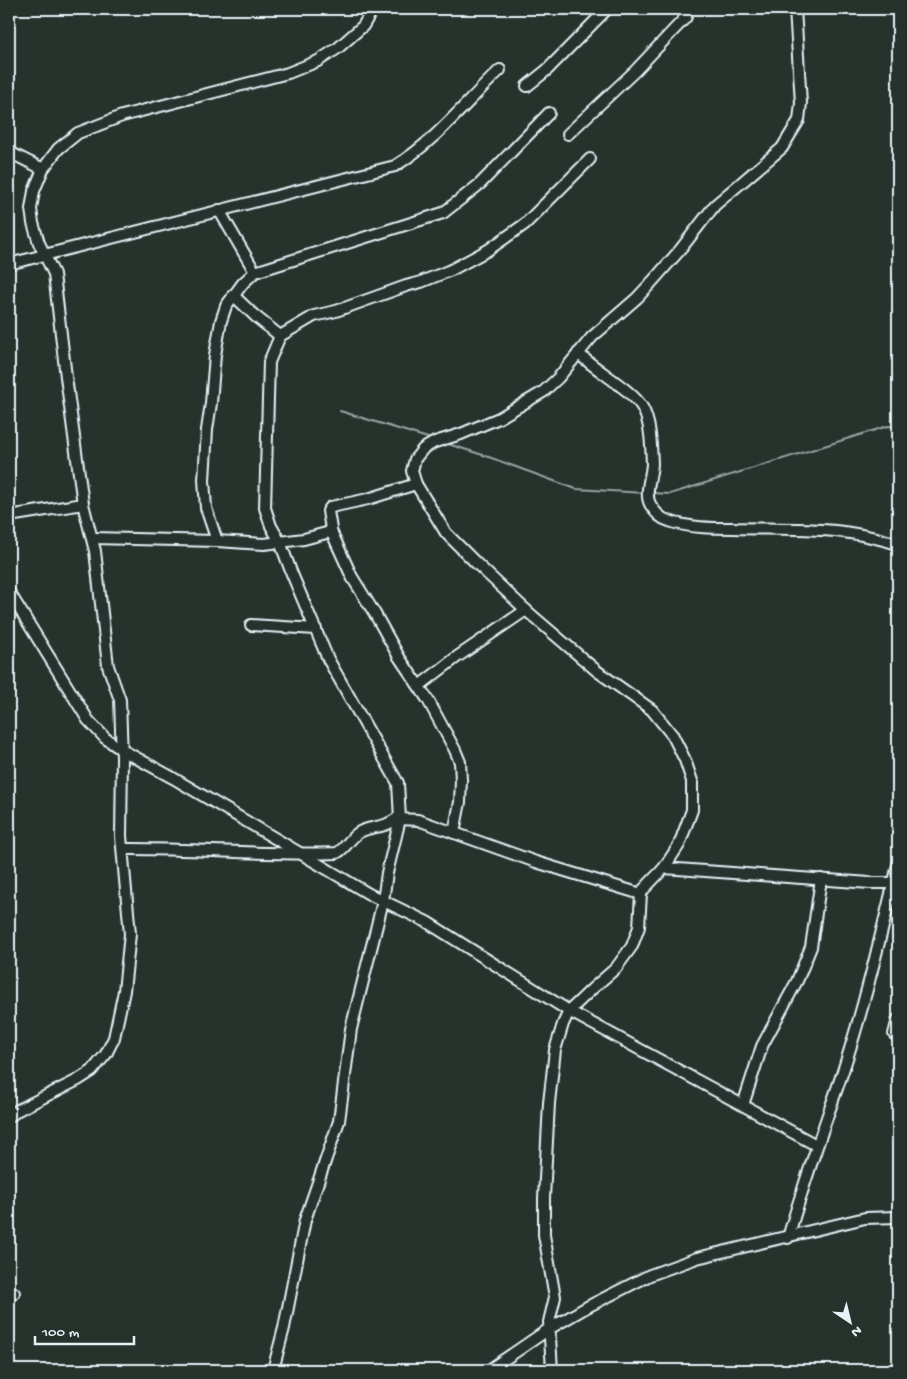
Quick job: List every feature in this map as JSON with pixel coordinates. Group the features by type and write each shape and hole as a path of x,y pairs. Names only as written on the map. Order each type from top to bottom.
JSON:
{"street":[{"path":"9,1117 18,1110 92,1071 106,1054 114,1038 124,990 130,934 121,836 122,750 120,700 108,666 102,601 93,538 83,504 54,274 33,223 31,209 34,191 43,169 58,149 78,133 122,116 288,74 318,61 338,48 363,26 373,9"},
{"path":"527,86 565,52 607,9"},
{"path":"568,134 635,71 686,17 683,9"},
{"path":"552,1370 549,1322 555,1297 544,1235 546,1146 555,1050 569,1011 616,968 632,946 639,927 641,894 664,868 679,845 692,810 692,781 685,760 672,736 652,710 597,671 526,610 446,532 416,484 412,471 415,460 423,449 435,442 461,434 499,418 543,392 558,378 592,338 638,298 651,284 715,205 782,148 798,120 801,103 794,9"},
{"path":"9,264 395,166 438,132 500,70"},
{"path":"217,541 206,508 204,480 207,430 215,354 226,306 233,295 255,272 443,212 480,184 549,113"},
{"path":"9,152 43,169"},
{"path":"273,1370 284,1328 305,1220 339,1121 351,1029 383,901 387,873 400,818 398,784 328,659 280,542 266,514 269,362 280,336 314,316 421,282 451,270 488,250 525,224 590,158"},
{"path":"219,210 255,272"},
{"path":"233,295 254,316 280,336"},
{"path":"578,353 590,365 629,393 641,406 651,442 652,471 648,492 649,503 667,521 689,526 718,528 833,531 864,534 898,544"},
{"path":"416,484 368,499 331,507 328,511 331,531 356,585 376,614 398,657 428,700 460,762 460,802 454,833"},
{"path":"9,516 83,504"},
{"path":"93,538 264,544 320,535 331,531"},
{"path":"9,592 13,605 88,720 106,738 122,750 369,894 427,922 569,1011 816,1145"},
{"path":"419,686 526,610"},
{"path":"251,626 316,629"},
{"path":"122,849 337,853 344,849 350,839 359,832 391,824 400,818 418,820 536,862 641,894"},
{"path":"788,1238 803,1184 843,1071 859,1019 898,865"},
{"path":"664,868 870,883 894,883"},
{"path":"742,1105 762,1046 797,981 810,947 821,879"},
{"path":"894,1034 898,1019"},
{"path":"489,1370 549,1329 587,1307 650,1276 697,1258 788,1238 865,1218 898,1217"}],"waterway":[{"path":"340,411 431,439"},
{"path":"652,493 670,494 888,426 898,427"},
{"path":"445,443 576,489 645,493"}]}
